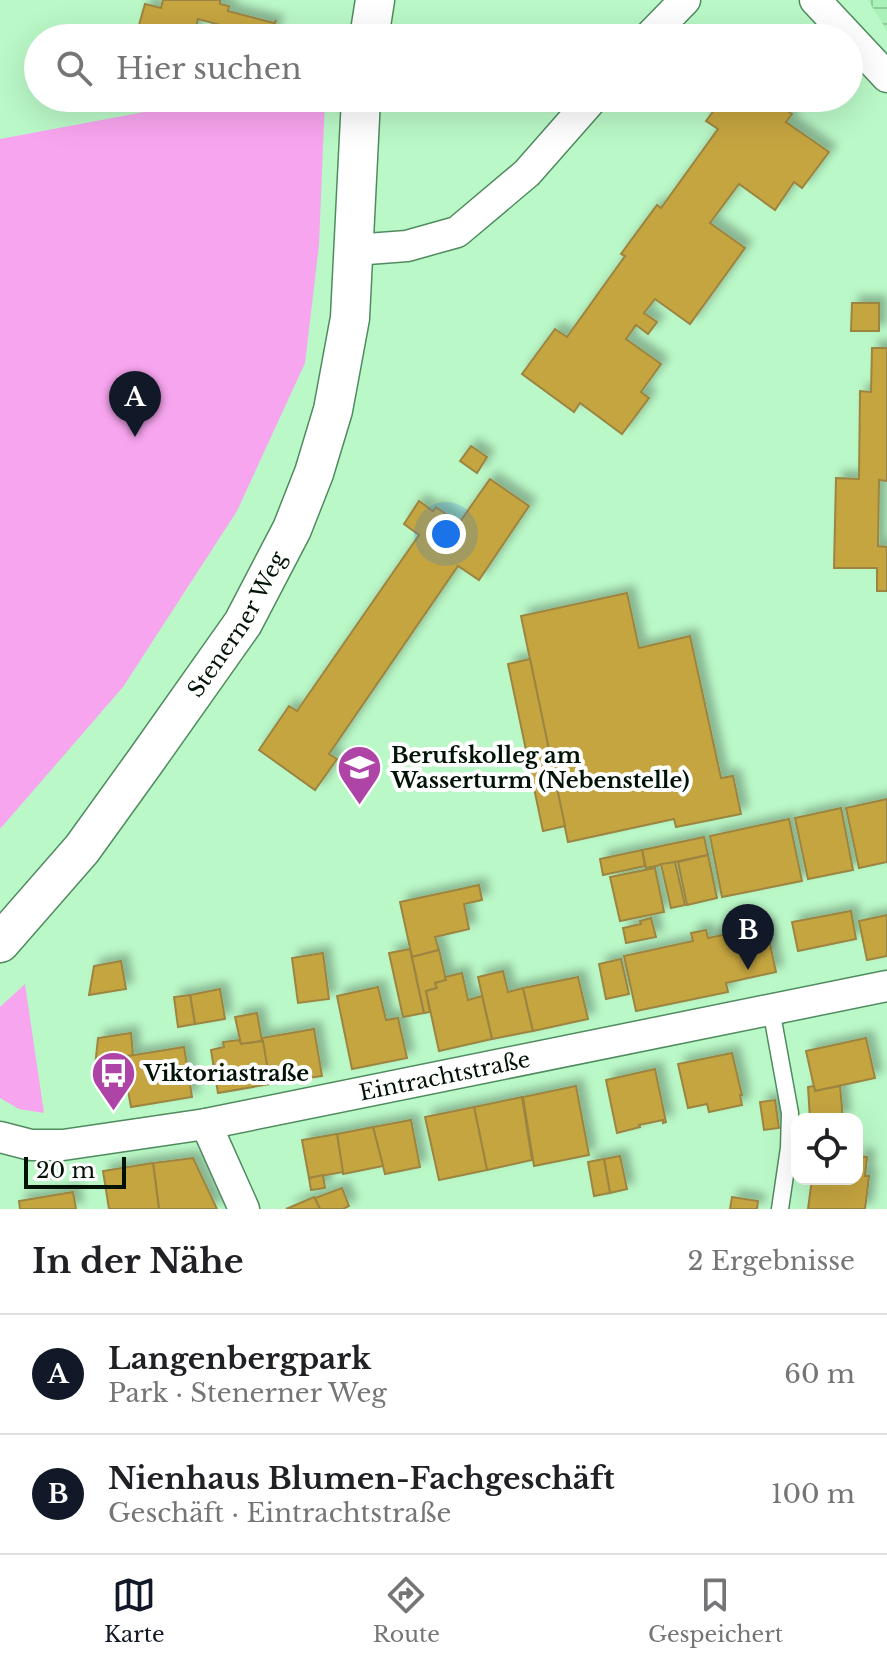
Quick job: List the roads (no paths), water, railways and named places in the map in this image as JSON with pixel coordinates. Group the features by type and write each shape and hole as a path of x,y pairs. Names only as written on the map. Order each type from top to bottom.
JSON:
{"street":[{"path":"371,24 375,0"},
{"path":"662,24 685,0"},
{"path":"815,0 837,24"},
{"path":"863,51 887,77"},
{"name":"Stenerner Weg","path":"0,943 82,849 243,623 292,529 314,473 333,410 350,318 360,112"},
{"path":"354,250 407,246 457,232 527,173 581,112"},
{"name":"Eintrachtstraße","path":"0,1137 31,1145 63,1145 206,1124 887,986"},
{"path":"206,1124 244,1209"}],"lane":[{"path":"771,1009 790,1113 789,1148 780,1209"}],"place":[{"name":"Langenbergpark","path":"135,437"},
{"name":"Berufskolleg am Wasserturm (Nebenstelle)","path":"360,807"},
{"name":"Nienhaus Blumen-Fachgeschäft","path":"748,970"},
{"name":"Viktoriastraße","path":"113,1112"}]}
